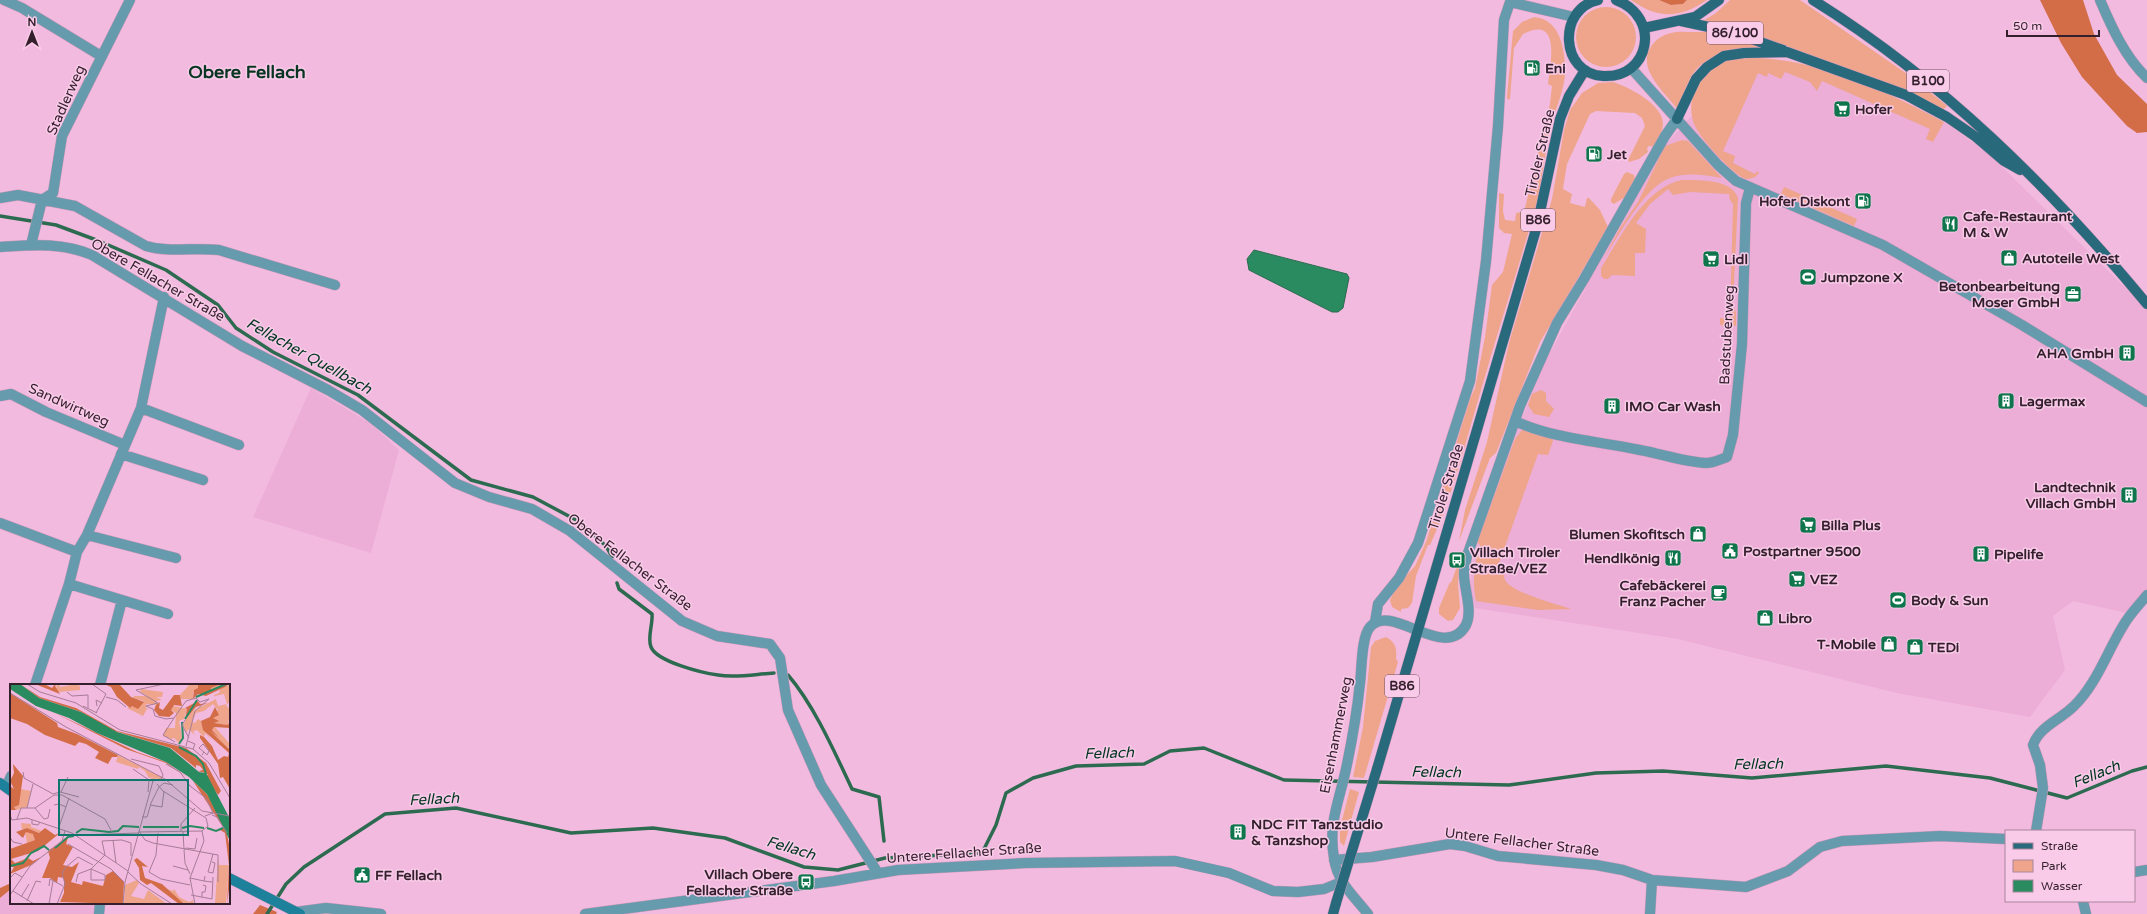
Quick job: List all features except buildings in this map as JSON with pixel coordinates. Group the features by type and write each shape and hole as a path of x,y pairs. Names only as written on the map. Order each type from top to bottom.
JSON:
{"main road":[{"path":"1598,0 1587,4 1574,17 1568,32 1570,51 1576,61 1585,70 1601,76 1618,75 1631,68 1641,57 1645,45 1642,20 1632,9 1616,0"},
{"name":"86/100","path":"1644,28 1695,17 1719,0"},
{"name":"B100","path":"1813,0 1844,19 1917,72 1990,135 2071,215 2147,304"},
{"name":"86/100","path":"1681,21 1732,32 1787,52"},
{"path":"1677,119 1696,79 1706,67 1724,56 1744,53 1787,52 1906,96 1947,118 1976,137 2004,161 2032,176"},
{"name":"Tiroler Straße","path":"1333,914 1537,226 1560,118 1568,96 1585,70"},
{"path":"230,879 294,911"}],"street":[{"name":"Stadlerweg","path":"4,0 22,8 102,56"},
{"name":"Stadlerweg","path":"31,245 42,200 53,193 62,136 129,0"},
{"path":"2100,0 2112,26 2135,66 2147,78"},
{"path":"1509,1 1574,17"},
{"name":"Eisenhammerweg","path":"1368,914 1341,882 1334,860 1332,821 1345,774 1357,709 1364,646 1368,628 1375,622 1378,604 1399,578 1418,543 1470,381 1486,261 1498,126 1504,20 1509,1"},
{"path":"1631,68 1718,165 1736,182 1883,245 2022,325 2147,402"},
{"path":"1375,622 1382,619 1389,620 1418,631 1445,637 1459,633 1466,625 1468,617 1464,572 1467,556 1531,379 1557,323 1677,119"},
{"name":"Badstubenweg","path":"1515,421 1532,429 1562,436 1641,450 1690,461 1708,463 1727,456 1733,435 1742,344 1746,203 1750,188"},
{"path":"0,198 18,195 75,206 146,246 157,250 200,248 219,250 335,285"},
{"name":"Obere Fellacher Straße","path":"0,247 60,245 76,248 92,255 164,297 242,346 328,390 365,413 455,483 489,497 532,509 570,531 682,621 717,636 770,644 780,658 788,710 821,784 878,873"},
{"path":"35,684 69,584 77,552 87,535 141,408 164,297"},
{"name":"Sandwirtweg","path":"0,396 11,394 123,449 203,480"},
{"path":"141,408 239,445"},
{"path":"0,523 77,552"},
{"path":"87,535 176,558"},
{"path":"69,584 168,614"},
{"path":"2036,830 2044,788 2040,765 2033,745 2036,738 2042,730 2074,706 2085,694 2123,624 2147,595"},
{"path":"100,684 122,600"},
{"name":"Untere Fellacher Straße","path":"1334,860 1372,857 1450,844 1465,846 1498,856 1596,865 1623,870 1652,880 1746,887 1788,871 1820,847 1842,841 1940,836 2005,839"},
{"name":"Untere Fellacher Straße","path":"585,914 834,881 898,870 1026,862 1175,861 1229,873 1273,891 1298,892 1324,889 1341,882"},
{"path":"2135,872 2147,870"},
{"path":"1650,914 1652,880"},
{"path":"2083,902 2086,914"},
{"path":"99,914 100,904"},
{"path":"294,911 326,908 381,914"}],"shaded area":[{"path":"1659,0 1687,0 1683,4 1671,5"},
{"path":"2040,0 2083,0 2094,34 2117,75 2147,104 2147,132 2137,133 2127,126 2082,77 2061,43"},
{"path":"1776,62 1915,106 1944,122 1989,154 2147,309 2147,592 2127,613 2073,601 2053,616 2065,670 2030,717 1897,693 1678,639 1475,608 1470,586 1475,546 1510,448 1544,364 1601,260 1667,143 1735,68"},
{"path":"311,388 370,423 399,450 371,553 253,517"},
{"path":"10,883 10,890 0,898 0,888"},
{"path":"10,890 10,904 96,904 95,914 0,914 0,898"},
{"path":"260,905 277,912 276,914 253,914"}],"green space":[{"path":"1631,0 1659,0 1671,5 1683,4 1687,0 1707,0 1687,11 1669,14 1650,11"},
{"path":"1730,0 1800,0 1910,76 1947,106 1943,110 1902,89 1746,31 1703,21 1716,13"},
{"path":"1600,7 1612,7 1623,12 1631,20 1636,31 1634,49 1623,62 1612,67 1600,67 1589,62 1581,54 1576,43 1576,31 1581,20 1589,12"},
{"path":"1534,17 1549,22 1558,34 1563,49 1565,65 1564,81 1550,129 1536,205 1459,467 1446,507 1430,545 1428,545 1416,576 1412,603 1408,608 1401,609 1401,612 1392,607 1390,600 1397,586 1415,566 1426,542 1470,399 1475,388 1485,337 1492,285 1503,272 1512,234 1504,233 1499,228 1499,193 1504,194 1503,211 1505,220 1515,221 1516,213 1524,212 1550,104 1552,86 1548,84 1551,44 1549,36 1544,31 1535,30 1523,34 1514,48 1510,99 1508,100 1507,97 1513,31 1522,22"},
{"path":"1713,32 1766,48 1722,54 1703,63 1695,71 1689,81 1678,110 1659,87 1650,73 1647,60 1650,48 1659,38 1671,33"},
{"path":"1759,58 1783,60 1807,65 1855,80 1878,89 1944,122 1933,142 1926,139 1930,129 1822,81 1817,91 1810,82 1785,72 1781,79 1768,73 1767,77 1758,73 1723,151 1735,156 1733,163 1755,174 1757,171 1759,173 1755,177 1746,179 1733,171 1698,132 1692,117 1691,107 1692,98 1700,80 1714,67 1723,62 1732,60"},
{"path":"1613,82 1636,92 1657,109 1663,123 1661,132 1655,147 1649,146 1647,148 1648,152 1639,159 1629,162 1628,160 1645,126 1642,118 1635,113 1596,111 1590,114 1567,164 1563,189 1572,194 1570,203 1585,207 1587,198 1589,198 1600,210 1608,227 1540,342 1496,453 1490,458 1459,541 1465,510 1487,442 1509,343 1552,199 1564,130 1570,110 1582,93 1598,83"},
{"path":"1682,140 1688,141 1722,178 1702,175 1683,175 1670,178 1660,183 1641,202 1632,214 1603,260 1620,228 1638,202 1665,146"},
{"path":"1627,172 1634,175 1635,179 1625,197 1614,204 1611,202 1611,199 1624,174"},
{"path":"1682,180 1706,181 1722,184 1735,192 1738,198 1733,303 1736,313 1736,326 1733,326 1728,330 1720,324 1720,318 1730,318 1733,204 1730,200 1729,194 1690,192 1673,195 1668,189 1650,204 1636,223 1646,229 1645,253 1635,253 1635,276 1612,275 1608,279 1604,279 1601,276 1601,268 1625,229 1645,203 1656,192"},
{"path":"1784,187 1857,219 1854,226 1781,194"},
{"path":"1541,390 1546,393 1546,401 1554,409 1549,417 1534,414 1528,405 1532,394"},
{"path":"1526,429 1551,437 1553,441 1548,455 1538,454 1498,566 1506,571 1504,576 1509,585 1535,598 1571,609 1538,610 1476,601 1474,572 1480,544 1477,543 1515,439 1522,430"},
{"path":"1460,558 1458,584 1460,608 1453,620 1448,621 1439,614 1439,608 1450,582 1451,583"},
{"path":"1386,637 1392,641 1395,646 1396,659 1398,662 1364,778 1353,777 1363,727 1371,647 1375,641"},
{"path":"1350,789 1359,792 1344,846 1340,842 1340,828"}],"water":[{"path":"1254,250 1347,274 1349,278 1343,308 1338,312 1332,312 1249,270 1247,259"}],"waterway":[{"name":"Fellacher Quellbach","path":"0,216 56,225 99,241 166,270 218,305 236,328 273,352 358,395 471,480 533,497 578,521 606,546 612,557"},
{"name":"Fellacher Quellbach","path":"617,583 619,589 652,614 650,643 655,652 662,657 681,666 718,675 739,676 774,673"},
{"name":"Fellacher Quellbach","path":"788,675 807,700 852,789 879,797 884,841"},
{"name":"Fellach","path":"267,914 286,884 304,867 385,814 456,808 571,833 653,828 725,838 804,867 838,870 885,858 982,853 996,825 1006,793 1033,778 1076,766 1144,764 1170,751 1204,748 1284,780 1509,785 1596,773 1663,771 1752,778 1886,766 1990,778 2067,798 2132,771 2147,767"}],"place":[{"name":"Eni","path":"1532,68"},
{"name":"Hofer","path":"1842,109"},
{"name":"Jet","path":"1594,154"},
{"name":"Hofer Diskont","path":"1863,201"},
{"name":"Cafe-Restaurant M & W","path":"1950,224"},
{"name":"Autoteile West","path":"2009,258"},
{"name":"Lidl","path":"1711,259"},
{"name":"Jumpzone X","path":"1808,277"},
{"name":"Betonbearbeitung Moser GmbH","path":"2073,294"},
{"name":"AHA GmbH","path":"2127,353"},
{"name":"Lagermax","path":"2006,401"},
{"name":"IMO Car Wash","path":"1612,406"},
{"name":"Landtechnik Villach GmbH","path":"2129,495"},
{"name":"Billa Plus","path":"1808,525"},
{"name":"Blumen Skofitsch","path":"1698,534"},
{"name":"Postpartner 9500","path":"1730,551"},
{"name":"Pipelife","path":"1981,554"},
{"name":"Hendlkönig","path":"1673,558"},
{"name":"Villach Tiroler Straße/VEZ","path":"1457,560"},
{"name":"VEZ","path":"1797,579"},
{"name":"Cafebäckerei Franz Pacher","path":"1719,593"},
{"name":"Body & Sun","path":"1898,600"},
{"name":"Libro","path":"1765,618"},
{"name":"T-Mobile","path":"1889,644"},
{"name":"TEDi","path":"1915,647"},
{"name":"NDC FIT Tanzstudio & Tanzshop","path":"1238,832"},
{"name":"FF Fellach","path":"362,875"},
{"name":"Villach Obere Fellacher Straße","path":"806,882"}],"district":[{"name":"Obere Fellach","path":"247,72"}]}
